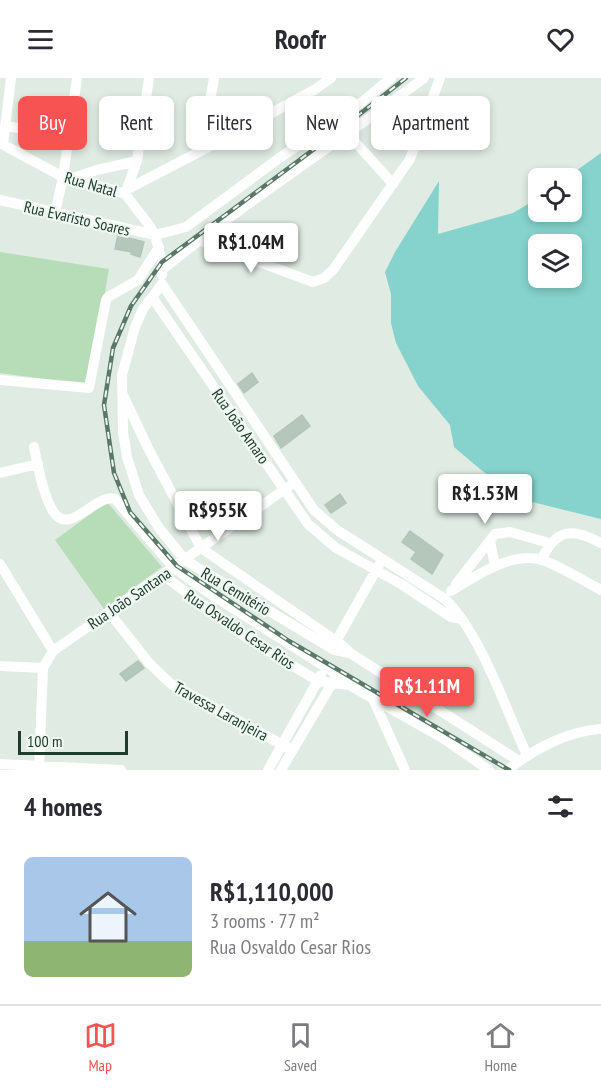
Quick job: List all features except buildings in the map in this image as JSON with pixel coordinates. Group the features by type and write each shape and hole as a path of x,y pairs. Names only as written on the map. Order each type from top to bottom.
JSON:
{"street":[{"path":"2,143 12,78"},
{"path":"75,96 77,78"},
{"path":"134,165 143,78"},
{"path":"125,192 134,165 149,78"},
{"path":"212,96 214,78"},
{"path":"273,112 332,78"},
{"path":"155,235 186,227 362,102 391,78"},
{"path":"359,124 420,81 427,94 433,96 440,78"},
{"name":"Rua Natal","path":"2,143 67,178 125,192 155,235 159,247 162,284"},
{"path":"359,146 393,184"},
{"path":"55,213 67,178 68,150"},
{"path":"125,192 203,150"},
{"path":"162,270 199,240 323,150"},
{"path":"199,240 313,282 324,278 333,270 411,159 414,150"},
{"path":"67,178 134,165"},
{"name":"Rua Evaristo Soares","path":"0,200 155,235"},
{"path":"0,380 89,388 106,300 138,280 159,247"},
{"name":"Rua Cemitério","path":"162,284 143,309 129,341 122,375 123,432 132,477 139,495 171,546 185,560 334,645 339,652 350,653 523,758"},
{"name":"Rua João Amaro","path":"162,284 290,486 308,524 319,536 336,548 401,584 451,617 462,619"},
{"name":"Rua João Amaro","path":"152,297 290,486 325,521 448,595 492,677 523,758"},
{"path":"122,393 148,448 201,548 334,645 384,558"},
{"path":"34,447 53,513 66,519 74,518 108,497 118,502 141,532 174,568"},
{"path":"0,473 38,464"},
{"name":"Rua João Santana","path":"53,651 290,486"},
{"path":"439,609 495,534 505,531 517,533 549,543"},
{"path":"541,560 549,543 562,536 576,533 601,543"},
{"path":"490,541 495,566"},
{"path":"448,595 495,566 519,561 541,560 601,590"},
{"path":"0,564 53,651 43,668 39,767"},
{"name":"Rua Osvaldo Cesar Rios","path":"174,568 325,667 335,679 373,699"},
{"name":"Rua Osvaldo Cesar Rios","path":"163,575 247,638 318,681 335,679"},
{"name":"Travessa Laranjeira","path":"109,612 149,663 171,684 292,750"},
{"path":"0,666 43,668"},
{"path":"268,770 325,667"},
{"path":"281,770 335,679"},
{"path":"373,699 405,770"},
{"path":"373,699 444,739 489,770"},
{"path":"508,770 523,758 561,739 580,732 601,729"},
{"path":"0,764 120,770"}],"green space":[{"path":"0,252 109,269 89,385 0,373"},
{"path":"107,502 162,567 104,609 55,540"}],"water":[{"path":"601,153 601,519 520,499 454,447 450,425 418,386 396,343 391,323 391,294 385,272 439,181 438,234 513,213 528,204 528,222 582,222 582,168 580,168"}],"railway":[{"path":"406,78 162,262 131,306 113,348 104,405 114,473 130,512 177,566 289,641 509,770"}]}
